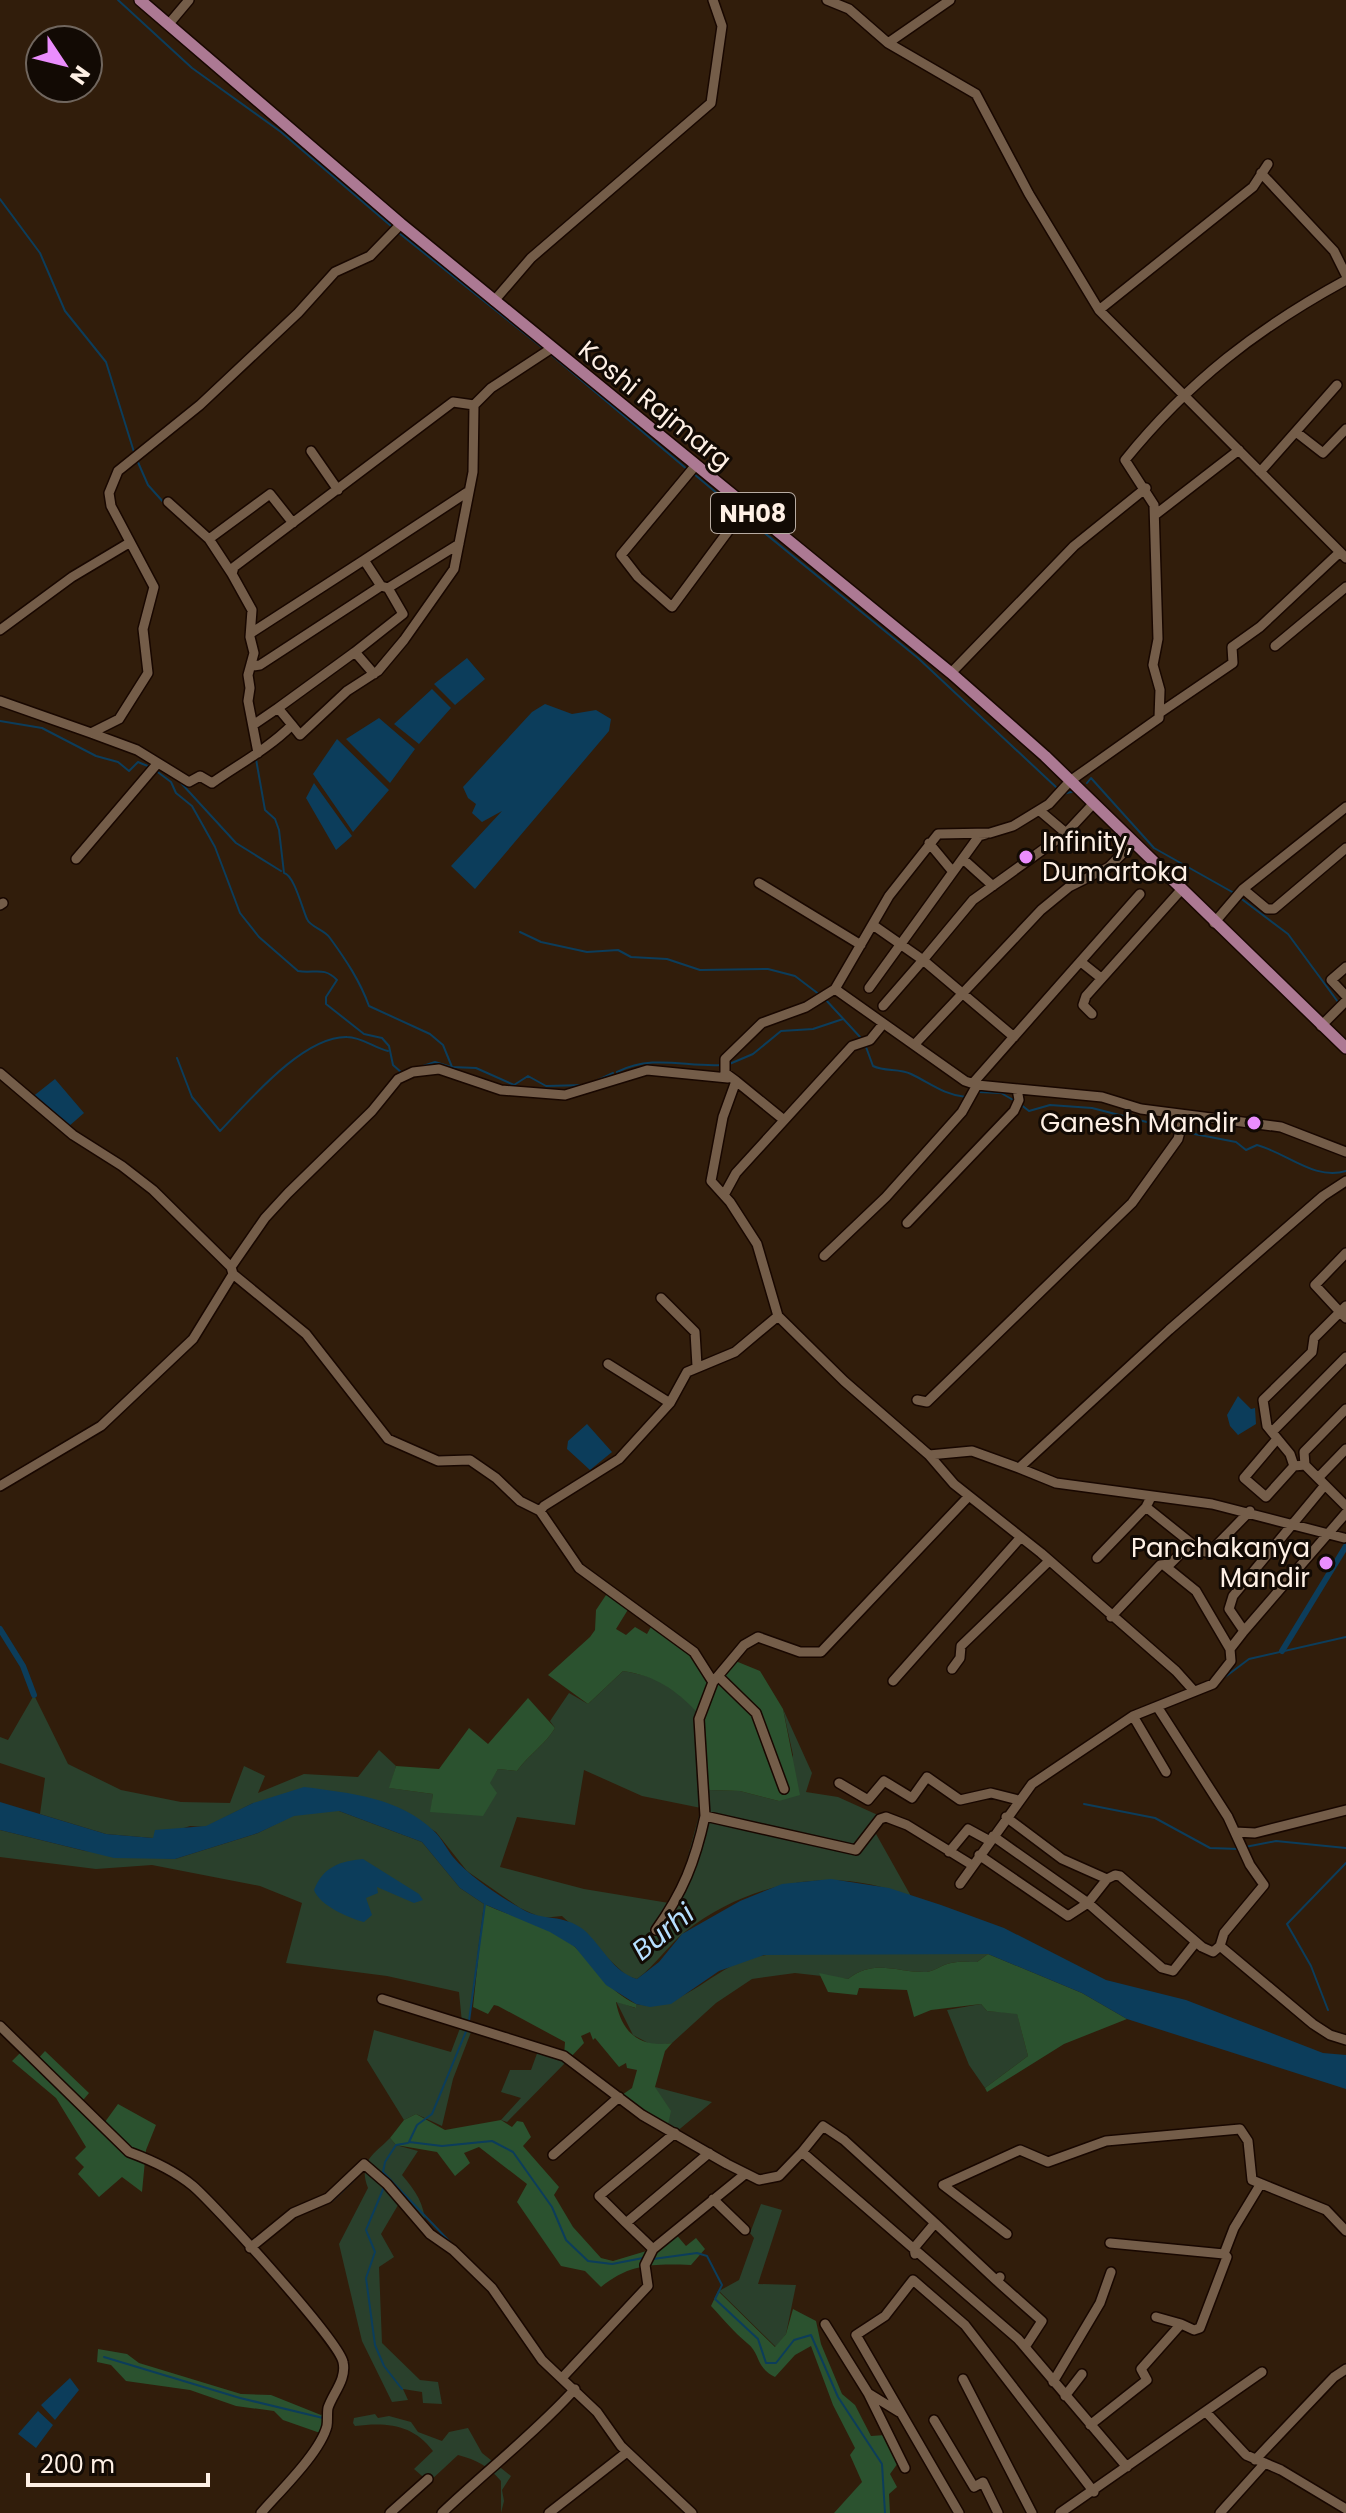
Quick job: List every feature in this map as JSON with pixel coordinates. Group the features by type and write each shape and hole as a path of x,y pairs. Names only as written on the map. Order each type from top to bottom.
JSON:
{"main road":[{"name":"Koshi Rajmarg","path":"140,0 397,229 494,301 951,673 1070,781 1346,1048"}],"street":[{"path":"168,25 189,0"},
{"path":"494,301 531,258 602,194 694,121 711,103 722,26 713,0"},
{"path":"827,0 849,9 888,43 976,94 1029,194 1099,310 1343,555 1260,627 1232,647 1233,663 1161,712"},
{"path":"888,43 950,0"},
{"path":"1099,310 1253,187 1268,164"},
{"path":"869,988 979,836 1013,826 1040,811 1070,781 1159,718 1161,712 1153,665 1158,639 1155,515 1146,488 1125,460 1184,395 1265,326 1346,273 1334,251 1261,173"},
{"path":"91,733 119,719 148,673 143,629 154,587 111,506 109,493 118,471 200,405 298,313 335,272 370,256 397,229"},
{"path":"278,708 300,735 347,691 374,674 404,640 454,569 473,472 474,405 491,388 552,348"},
{"path":"1260,472 1337,385"},
{"path":"232,574 234,567 453,402 474,405"},
{"path":"1296,432 1323,453 1346,429"},
{"path":"1155,515 1239,450"},
{"path":"311,451 338,490"},
{"path":"695,466 621,555 638,577 672,607 746,507"},
{"path":"951,673 1074,546 1146,488"},
{"path":"251,633 469,491"},
{"path":"209,539 270,494 293,523"},
{"path":"168,502 209,539 252,610 253,666 248,675 248,701 258,753"},
{"path":"0,630 72,577 129,543"},
{"path":"253,666 260,665 459,544"},
{"path":"253,725 403,614 364,560"},
{"path":"1275,646 1346,587"},
{"path":"355,652 374,674"},
{"path":"0,701 137,750 154,767 189,782 200,776 212,783 258,753 292,725"},
{"path":"76,859 154,767"},
{"path":"883,1006 973,900 1066,833 1093,804"},
{"path":"1214,923 1239,894 1346,807"},
{"path":"1040,811 1066,833"},
{"path":"990,833 938,834 901,878 835,989 806,1007 762,1023 728,1073 710,1175 757,1244 778,1316 835,1374 929,1455 969,1496 1150,1648 1194,1691"},
{"path":"929,843 953,872"},
{"path":"914,1045 1041,910 1069,887 1109,867 1133,843"},
{"path":"1239,894 1267,909 1274,909 1346,848"},
{"path":"963,859 993,886"},
{"path":"759,883 861,945"},
{"path":"1092,1014 1082,1002 1181,890"},
{"path":"824,1256 886,1197 1014,1037 1140,894"},
{"path":"873,925 923,960 1014,1037"},
{"path":"1081,962 1101,978"},
{"path":"1321,1026 1344,1002 1331,980 1346,967"},
{"path":"835,989 974,1089 1017,1089 1102,1097 1141,1109 1281,1127 1346,1152"},
{"path":"724,1195 736,1173 852,1046 870,1040 883,1024"},
{"path":"0,1486 101,1426 193,1339 265,1218 372,1111 398,1079 413,1072 439,1069 501,1090 565,1095 647,1070 728,1073 784,1120"},
{"path":"0,1073 73,1135 153,1190 232,1270 306,1334 388,1439 438,1461 470,1460 520,1501 540,1511 579,1568 694,1652 716,1679 756,1713 784,1789"},
{"path":"907,1223 1018,1103 1017,1089"},
{"path":"917,1400 927,1402 1132,1203 1181,1131 1184,1116"},
{"path":"1019,1468 1169,1330 1323,1196 1346,1181"},
{"path":"1346,1253 1315,1285 1344,1312 1314,1338 1312,1352 1263,1400 1267,1426 1299,1466 1322,1481 1346,1506"},
{"path":"661,1298 695,1332 697,1366"},
{"path":"540,1511 619,1459 670,1403 685,1375 697,1366 735,1352 778,1316"},
{"path":"1346,1357 1275,1436 1244,1478 1266,1497 1299,1466 1304,1452 1346,1409"},
{"path":"608,1364 670,1403"},
{"path":"1244,1631 1229,1609 1229,1602 1293,1523 1346,1449"},
{"path":"929,1455 972,1451 1056,1483 1148,1502 1250,1511 1344,1538"},
{"path":"1290,1454 1304,1452"},
{"path":"1338,1498 1346,1489"},
{"path":"656,1930 688,1881 705,1816 699,1719 716,1679 744,1645 758,1637 800,1652 821,1652 969,1496"},
{"path":"1148,1502 1191,1543 1205,1552 1211,1551 1250,1511"},
{"path":"1097,1558 1148,1502"},
{"path":"1230,1649 1346,1513"},
{"path":"893,1681 1021,1537"},
{"path":"1111,1617 1151,1572 1165,1566 1191,1543"},
{"path":"952,1669 960,1658 961,1646 1049,1561"},
{"path":"960,1884 1032,1784 1133,1716 1213,1684 1223,1675 1231,1661 1230,1649 1196,1591 1165,1566"},
{"path":"1006,1817 1062,1859 1107,1879 1120,1876 1196,1942 1213,1952 1220,1946 1224,1933 1264,1885 1158,1708"},
{"path":"1133,1716 1166,1772"},
{"path":"839,1783 868,1800 884,1781 912,1798 927,1777 960,1800 991,1793 1018,1800"},
{"path":"1235,1832 1255,1833 1346,1810"},
{"path":"705,1816 856,1850 880,1819 886,1817 907,1825 972,1865"},
{"path":"949,1852 968,1829 991,1838 1088,1903 1154,1964 1169,1971 1173,1971 1196,1942"},
{"path":"979,1855 1064,1916 1088,1903 1107,1879"},
{"path":"1220,1946 1313,2024 1330,2035 1346,2040"},
{"path":"382,1999 564,2056 675,2133 759,2180 779,2176 823,2126 829,2128 1042,2321 1025,2347"},
{"path":"0,2026 129,2152 194,2187 330,2341 344,2364 323,2434 261,2513"},
{"path":"553,2155 619,2097"},
{"path":"1007,2234 943,2185 1020,2150 1048,2162 1106,2141 1240,2129 1248,2141 1248,2170 1252,2180 1326,2210 1346,2231"},
{"path":"653,2249 599,2196 675,2133"},
{"path":"802,2152 915,2254 1025,2347 1127,2467"},
{"path":"626,2223 709,2153"},
{"path":"250,2248 293,2213 328,2198 364,2164 387,2184 430,2234 453,2250 492,2288 542,2360 575,2389 627,2452 692,2513"},
{"path":"562,2378 648,2286 645,2265 653,2249 745,2174"},
{"path":"1224,2254 1260,2185"},
{"path":"713,2199 745,2230"},
{"path":"915,2254 914,2248 935,2223"},
{"path":"1110,2243 1224,2254"},
{"path":"1156,2317 1194,2330 1200,2328 1227,2257 1224,2254"},
{"path":"1053,2382 1100,2303 1111,2272"},
{"path":"959,2513 856,2335 885,2316 913,2280 965,2325 1094,2492"},
{"path":"825,2324 868,2393 905,2468"},
{"path":"1090,2425 1147,2380 1141,2369 1181,2324"},
{"path":"1220,2513 1334,2377 1346,2369"},
{"path":"1060,2513 1262,2372"},
{"path":"1065,2396 1082,2374"},
{"path":"963,2379 1032,2513"},
{"path":"442,2513 492,2465 547,2420 575,2389"},
{"path":"868,2393 902,2413"},
{"path":"1206,2412 1260,2462 1346,2509"},
{"path":"934,2420 974,2487 983,2482 998,2513"},
{"path":"549,2513 627,2452"},
{"path":"390,2513 428,2479"}],"green space":[{"path":"608,1592 629,1608 616,1629 626,1635 635,1627 647,1634 653,1623 688,1647 708,1681 733,1660 760,1671 783,1709 800,1795 779,1801 740,1791 710,1790 700,1784 698,1713 673,1690 655,1680 623,1671 588,1704 548,1675 590,1637 595,1630 596,1610"},
{"path":"623,1671 666,1684 686,1696 698,1714 705,1742 710,1790 740,1791 779,1801 793,1755 783,1709 812,1773 806,1792 838,1797 880,1816 871,1825 912,1898 854,1882 825,1880 766,1890 738,1900 686,1931 637,1979 627,1976 562,1916 542,1918 520,1908 467,1871 436,1832 391,1805 253,1803 206,1827 190,1826 153,1838 106,1834 40,1814 45,1778 0,1763 0,1737 8,1740 34,1695 68,1764 121,1790 181,1802 230,1803 244,1766 265,1776 258,1793 304,1774 358,1777 379,1750 396,1766 390,1788 433,1794 431,1812 489,1783 498,1769 517,1771 555,1728 550,1721 569,1693 588,1704","holes":["584,1770 642,1796 701,1808 675,1904 584,1889 500,1867 517,1817 575,1825"]},
{"path":"528,1698 555,1728 517,1771 498,1769 490,1783 497,1793 483,1816 430,1812 433,1794 389,1788 396,1766 439,1769 469,1728 488,1744"},
{"path":"320,1810 339,1811 422,1842 460,1888 484,1904 469,2021 473,2027 453,2079 442,2126 416,2114 404,2120 367,2060 374,2030 451,2052 462,2023 459,1992 387,1976 286,1963 302,1903 260,1886 152,1865 96,1869 0,1857 0,1830 85,1851 175,1859 258,1833 292,1816"},
{"path":"484,1904 567,1940 610,1986 636,2004 636,2008 616,2002 628,2030 642,2041 672,2043 665,2051 655,2087 671,2111 667,2129 619,2097 632,2088 637,2070 627,2068 626,2063 619,2067 595,2038 593,2040 590,2032 581,2036 584,2043 569,2059 564,2056 565,2042 498,2006 494,2005 488,2014 473,2007"},
{"path":"829,1952 988,1954 977,1962 951,1963 927,1972 877,1968 848,1979 795,1973 752,1979 716,2003 672,2043 654,2046 633,2035 616,2001 635,2008 636,2004 666,2003 748,1959"},
{"path":"988,1954 1082,1993 1127,2019 1064,2044 987,2092 985,2088 1028,2056 1017,2014 987,2011 981,2004 931,2010 914,2017 907,1990 859,1988 857,1995 828,1992 819,1973 848,1979 877,1968 927,1972 954,1962 977,1962"},
{"path":"981,2004 987,2011 1017,2013 1028,2056 985,2088 969,2065 947,2010"},
{"path":"539,2048 569,2059 507,2122 501,2120 521,2098 501,2092 510,2070 531,2070"},
{"path":"23,2050 36,2061 45,2051 89,2093 79,2105 102,2126 118,2104 156,2125 146,2150 142,2192 122,2177 99,2197 78,2174 84,2167 75,2158 86,2147 56,2098 12,2061"},
{"path":"655,2087 712,2102 675,2133 667,2129"},
{"path":"416,2114 445,2130 501,2120 512,2127 517,2121 523,2122 531,2137 523,2146 559,2187 554,2195 573,2227 601,2258 613,2261 653,2249 674,2232 686,2246 696,2238 705,2249 691,2265 633,2269 601,2287 585,2271 561,2266 517,2202 527,2184 479,2147 464,2153 470,2163 455,2176 437,2152 396,2145 390,2138 404,2120"},
{"path":"390,2138 396,2145 418,2151 402,2175 419,2199 425,2228 401,2200 381,2234 394,2257 379,2267 382,2343 420,2380 438,2382 442,2404 423,2403 422,2392 403,2389 408,2400 392,2402 362,2341 339,2244 368,2188 365,2172 368,2160"},
{"path":"761,2204 782,2210 758,2284 796,2285 786,2334 776,2347 719,2291 739,2280 754,2238 750,2233"},
{"path":"718,2291 775,2347 786,2334 793,2309 816,2321 821,2344 842,2394 855,2405 871,2436 885,2435 898,2463 890,2474 897,2487 889,2494 890,2513 834,2513 862,2482 850,2455 855,2448 833,2405 811,2346 795,2355 775,2377 764,2369 751,2347 711,2306"},
{"path":"98,2349 127,2354 139,2363 241,2394 271,2395 321,2415 329,2408 323,2434 283,2420 274,2411 236,2406 190,2390 126,2381 111,2365 97,2362"},
{"path":"375,2414 378,2418 389,2416 411,2422 418,2432 442,2441 449,2432 468,2428 482,2453 511,2476 502,2490 504,2501 501,2513 501,2481 487,2468 458,2455 429,2482 414,2469 433,2451 417,2435 388,2425 355,2426 353,2423 354,2418"}],"water":[{"path":"467,658 485,679 455,705 434,684"},
{"path":"432,689 451,708 419,744 394,724"},
{"path":"545,704 572,714 596,710 611,719 609,731 475,889 451,866 502,811 482,822 472,813 476,804 468,798 463,787 532,712"},
{"path":"379,718 415,749 390,783 346,739"},
{"path":"337,739 389,790 353,832 313,774"},
{"path":"314,783 352,836 336,850 306,798"},
{"path":"55,1079 84,1113 68,1127 31,1098"},
{"path":"1238,1396 1251,1409 1255,1408 1256,1424 1238,1435 1230,1426 1227,1415"},
{"path":"587,1424 612,1452 590,1470 567,1449 568,1441"},
{"path":"304,1787 373,1799 406,1811 435,1832 453,1857 485,1886 530,1913 576,1925 621,1971 637,1979 659,1962 682,1934 740,1901 782,1884 831,1879 889,1888 941,1905 1004,1928 1106,1980 1186,2000 1323,2053 1346,2055 1346,2089 1127,2019 1082,1993 988,1954 764,1955 719,1971 671,2004 650,2007 636,2004 606,1985 575,1947 550,1932 484,1904 460,1888 422,1842 339,1811 294,1816 258,1833 175,1859 114,1858 0,1830 0,1802 106,1834 153,1838 155,1830 206,1826 253,1803"},
{"path":"363,1859 419,1894 423,1900 414,1903 377,1887 378,1893 366,1898 372,1915 364,1922 336,1910 317,1896 314,1890 327,1871 347,1861"},
{"path":"70,2378 79,2390 55,2420 41,2405"},
{"path":"38,2411 53,2425 36,2448 18,2434"}],"waterway":[{"path":"118,0 192,68 281,132 391,226"},
{"path":"0,199 40,253 65,311 106,362 134,452"},
{"path":"399,233 544,349"},
{"path":"549,353 688,470"},
{"path":"137,460 148,485 165,504"},
{"path":"694,474 738,511"},
{"path":"745,517 918,658 1057,788"},
{"path":"0,721 42,728 96,756 118,762 129,771 138,762 150,767"},
{"path":"256,759 265,810 275,819 279,830 284,873 294,886 309,922 328,935 336,946 357,979 369,1006 430,1034 443,1045 452,1067 476,1068 514,1085 528,1076 546,1086 586,1085"},
{"path":"155,770 171,782 176,793 192,806 215,847 240,913 259,937 298,971 323,972 337,980 326,997 326,1004 364,1034 382,1038 389,1046 393,1065 402,1073"},
{"path":"1087,783 1091,778 1154,848 1234,893"},
{"path":"181,783 236,843 281,871"},
{"path":"1063,794 1075,791"},
{"path":"1239,897 1288,934 1338,1002"},
{"path":"520,932 541,942 587,952 618,950 631,957 667,959 700,970 768,969 795,976 820,995"},
{"path":"825,999 861,1038"},
{"path":"727,1065 753,1054 781,1031 813,1029 843,1019"},
{"path":"177,1058 192,1097 220,1131 278,1072 313,1047 347,1037 388,1051"},
{"path":"866,1047 873,1066 906,1072 944,1091 966,1097"},
{"path":"423,1066 435,1062 451,1067"},
{"path":"617,1072 656,1062 721,1065"},
{"path":"596,1081 613,1073"},
{"path":"979,1092 1001,1093 1015,1101"},
{"path":"1020,1104 1029,1111 1050,1105 1092,1108 1178,1130"},
{"path":"1184,1132 1236,1142 1246,1150 1257,1145 1323,1172 1346,1171"},
{"path":"1282,1651 1346,1546"},
{"path":"0,1629 23,1666 34,1695"},
{"path":"1221,1680 1249,1659 1346,1637"},
{"path":"1084,1804 1155,1818 1210,1848 1239,1849"},
{"path":"1245,1847 1276,1841 1346,1848"},
{"path":"1328,2010 1311,1966 1287,1924 1346,1863"},
{"path":"469,2021 485,1904"},
{"path":"467,2029 432,2114 417,2125 409,2142 442,2146 492,2141 513,2152 552,2207 566,2240 588,2261 612,2264 643,2258"},
{"path":"408,2143 396,2145 385,2162 383,2172 451,2243"},
{"path":"320,2206 333,2200 354,2180"},
{"path":"384,2187 366,2230 375,2252 366,2278 375,2345 384,2366 402,2389"},
{"path":"653,2259 697,2253 707,2256 722,2285 715,2299 758,2339 766,2363 776,2363 794,2340 811,2335 838,2397 882,2464 885,2513"},
{"path":"104,2357 240,2398 323,2418"},
{"path":"625,2456 635,2465"}],"place":[{"name":"Infinity, Dumartoka","path":"1026,857"},
{"name":"Ganesh Mandir","path":"1254,1123"},
{"name":"Panchakanya Mandir","path":"1326,1563"}],"water label":[{"name":"Burhi","path":"663,1932"}]}
